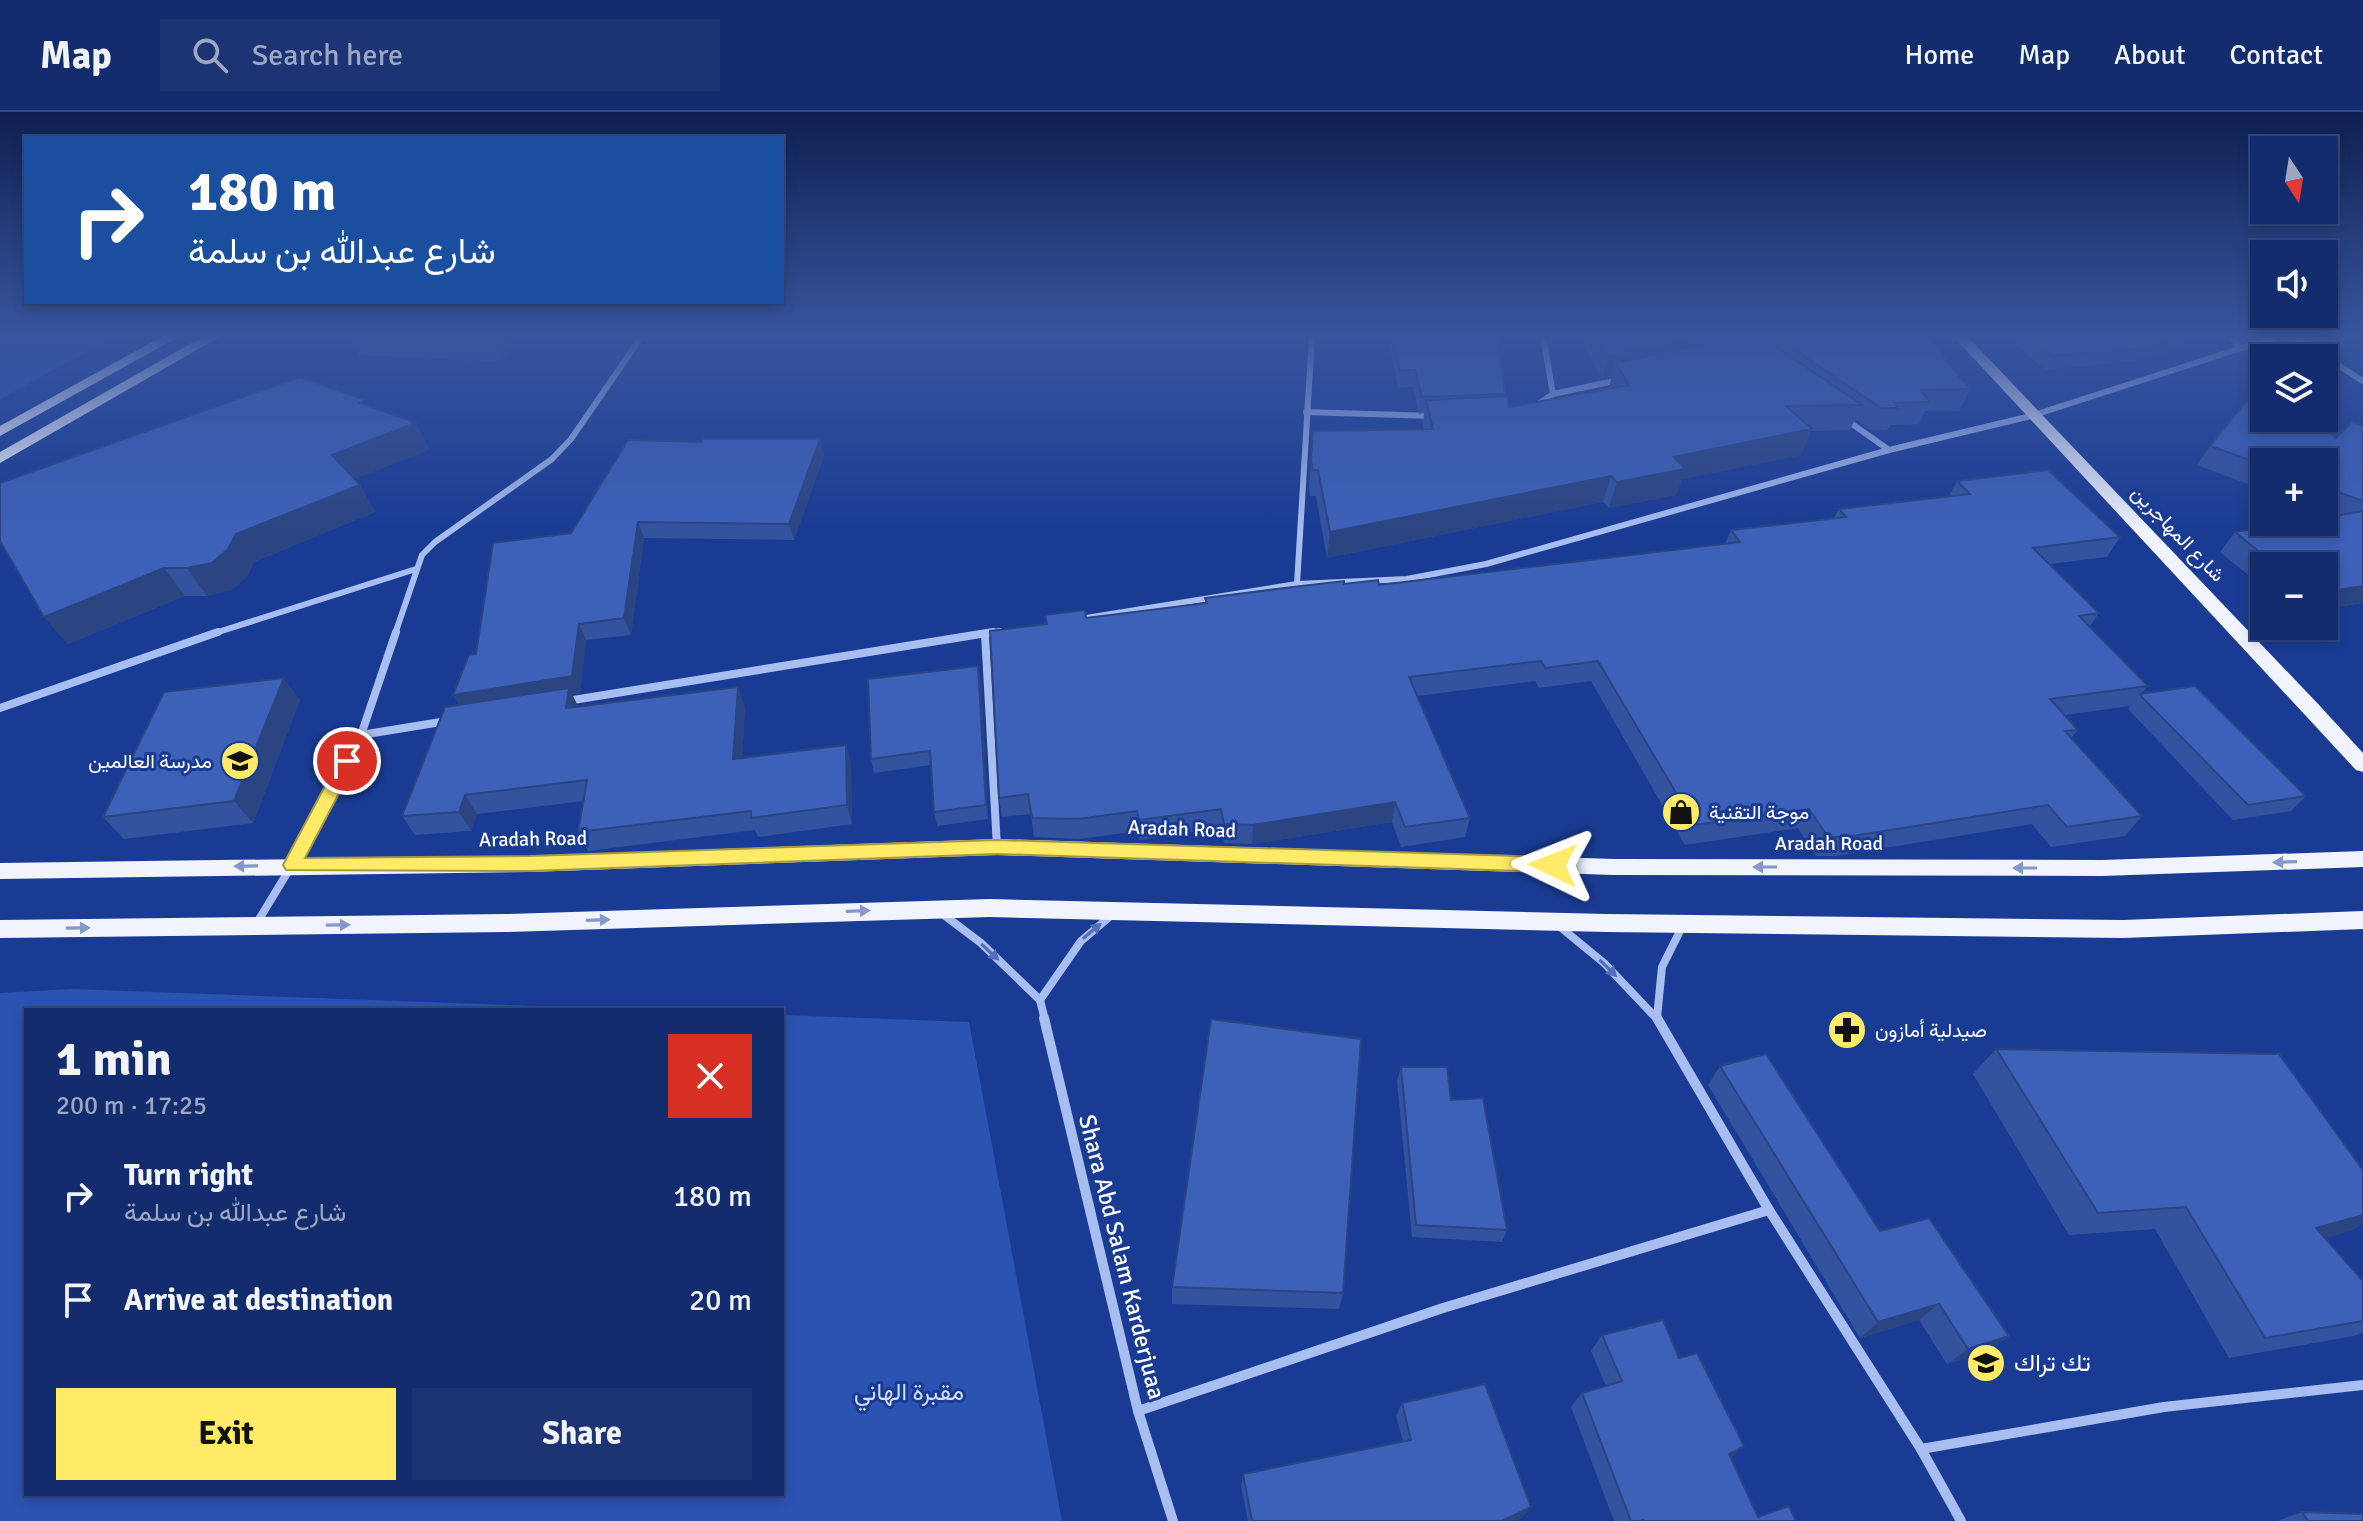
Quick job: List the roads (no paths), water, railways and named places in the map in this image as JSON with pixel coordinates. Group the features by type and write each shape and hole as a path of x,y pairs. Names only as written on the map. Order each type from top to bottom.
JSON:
{"main road":[{"path":"0,432 55,402"},
{"path":"0,458 99,402"},
{"name":"شارع المهاجرين","path":"2018,402 2272,664 2363,765"},
{"name":"Aradah Road","path":"0,871 530,864 997,847 1614,867 2102,868 2363,859"},
{"path":"0,929 506,923 936,909 1554,922 2123,929 2363,920"}],"street":[{"path":"255,926 292,865 361,735 422,555 435,542 552,459 571,439 597,402"},
{"path":"1297,584 1307,402"},
{"path":"1534,408 1542,402"},
{"path":"1063,621 1297,584 1407,579 1486,564 1889,450 2031,416 2075,402"},
{"path":"1306,412 1443,416"},
{"path":"1843,417 1889,450"},
{"path":"0,708 209,635 416,569"},
{"path":"564,702 1016,629"},
{"path":"985,634 997,847"},
{"path":"361,735 454,720"},
{"path":"936,909 981,943 1040,1000 1081,941 1116,911"},
{"path":"1554,922 1604,963 1657,1018 1769,1210 1921,1449 1961,1521"},
{"path":"1657,1018 1662,967 1684,924"},
{"name":"Shara Abd Salam Karderjuaa","path":"1040,1000 1138,1411 1173,1521"},
{"path":"1138,1411 1443,1308 1769,1210"},
{"path":"1921,1449 2164,1407 2363,1385"}],"place":[{"name":"مدرسة العالمين","path":"240,761"},
{"name":"موجة التقنية","path":"1681,812"},
{"name":"صيدلية أمازون","path":"1847,1030"},
{"name":"تك تراك","path":"1986,1363"}],"park label":[{"name":"مقبرة الهاني","path":"909,1392"}]}
